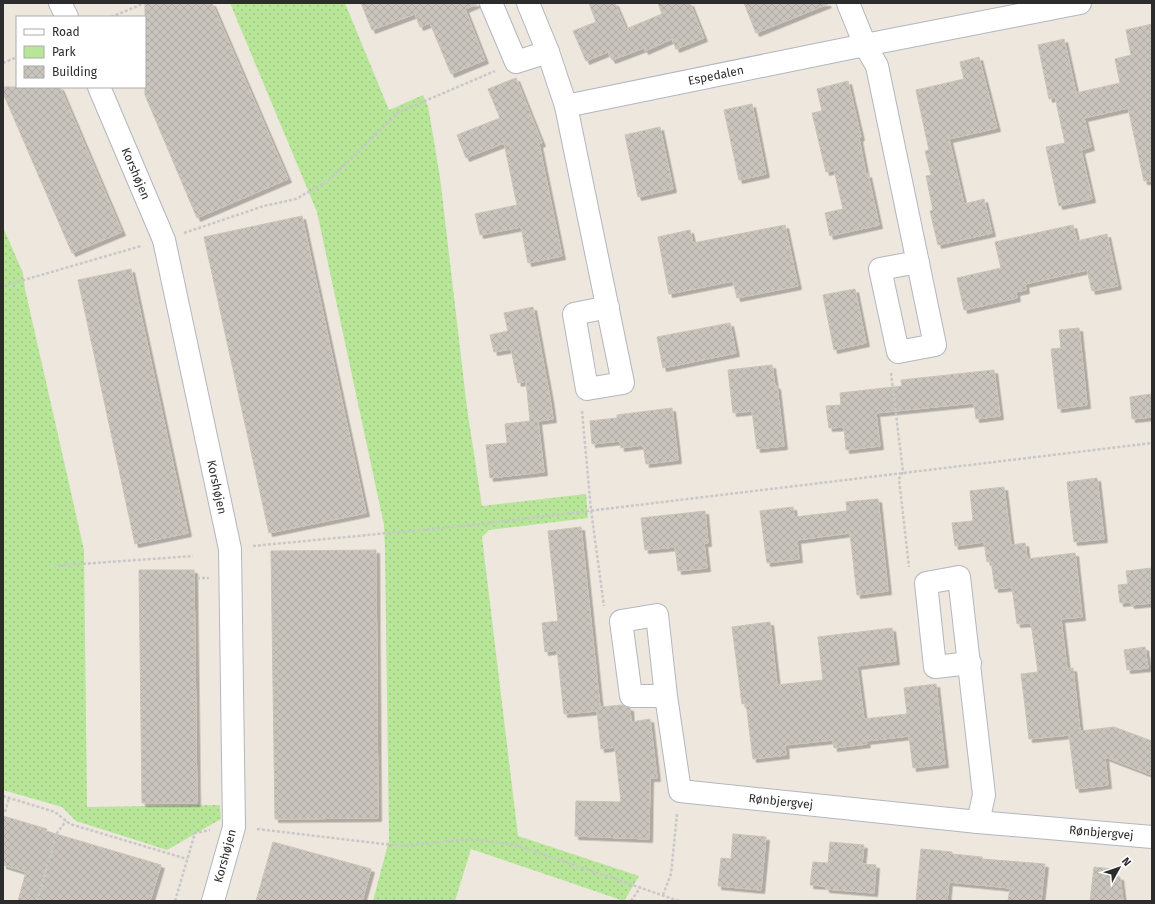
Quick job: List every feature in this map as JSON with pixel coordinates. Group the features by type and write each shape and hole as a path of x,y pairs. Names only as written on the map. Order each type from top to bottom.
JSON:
{"street":[{"path":"60,3 66,16"},
{"path":"491,3 516,62 548,52"},
{"path":"528,3 548,52 566,106 608,307 623,383 587,389 574,314 608,307"},
{"path":"848,3 865,45 877,66 936,345 898,352 880,269 918,262"},
{"name":"Espedalen","path":"566,106 1080,3"},
{"name":"Korshøjen","path":"99,88 164,240 230,549 234,827 213,901"},
{"path":"970,663 935,667 926,583 959,577 970,663 984,795 978,822"},
{"path":"666,696 631,696 621,621 657,615 666,696 680,791"},
{"name":"Rønbjergvej","path":"680,791 978,822 1152,837"}],"path":[{"path":"113,16 145,3"},
{"path":"3,63 16,57"},
{"path":"164,240 264,206 296,199 328,181 399,112 516,62"},
{"path":"3,286 128,249"},
{"path":"898,352 889,355 903,472 900,479 909,573 926,583"},
{"path":"587,389 580,396 606,623 621,621"},
{"path":"230,549 472,525 1152,443"},
{"path":"53,566 193,556"},
{"path":"662,896 671,874 680,791"},
{"path":"3,796 55,812 70,824 187,859"},
{"path":"5,812 9,798"},
{"path":"37,901 57,833 66,821"},
{"path":"175,901 195,833 234,827 401,846 472,839 516,845 679,901"},
{"path":"631,901 640,888"}],"green space":[{"path":"230,3 345,3 389,110 423,95 428,106 440,177 467,408 482,506 586,494 588,518 489,530 482,537 518,836 639,876 624,901 471,849 455,901 373,901 389,840 384,525 317,212"},
{"path":"3,227 23,273 25,289 84,550 87,807 220,805 221,819 167,850 76,821 62,807 3,790"}],"building":[{"path":"145,3 212,3 288,179 197,218 145,95"},
{"path":"361,3 477,3 465,9 485,60 451,74 430,23 420,27 415,14 372,30"},
{"path":"589,3 615,3 626,29 662,14 658,3 690,3 704,38 676,49 672,39 645,51 644,48 612,60 608,52 586,61 573,31 596,22"},
{"path":"744,3 827,3 828,4 756,33"},
{"path":"1152,24 1152,181 1144,181 1128,108 1084,118 1091,147 1081,150 1092,199 1059,206 1046,147 1065,143 1055,97 1049,99 1038,45 1064,39 1076,93 1120,83 1115,59 1131,55 1126,30"},
{"path":"979,57 997,128 949,139 964,204 984,199 992,233 938,245 930,211 933,210 926,176 931,175 925,151 929,150 916,90 964,79 960,62"},
{"path":"516,78 542,143 539,144 562,256 528,263 521,227 480,235 475,214 517,205 504,143 466,158 457,135 500,118 488,89"},
{"path":"848,81 861,137 859,138 866,175 868,174 879,225 830,236 825,213 843,209 834,170 826,172 812,113 822,111 817,89"},
{"path":"3,87 60,88 122,232 72,253 3,93"},
{"path":"752,104 766,174 739,180 724,110"},
{"path":"660,127 673,189 638,197 625,135"},
{"path":"302,216 366,513 269,533 204,237"},
{"path":"785,225 798,286 737,298 733,281 669,294 658,237 690,230 693,243"},
{"path":"1073,225 1077,241 1107,234 1118,286 1092,291 1087,270 1025,284 1026,290 1016,292 1017,298 964,310 957,278 1001,268 995,242"},
{"path":"131,269 188,533 135,544 78,280"},
{"path":"855,289 866,343 834,350 823,295"},
{"path":"533,307 553,419 538,421 544,472 490,478 486,445 507,443 505,424 530,421 526,381 518,383 511,349 494,352 490,335 508,331 504,313"},
{"path":"730,323 736,353 663,368 657,337"},
{"path":"1079,328 1087,405 1058,409 1051,349 1061,348 1059,330"},
{"path":"772,365 775,386 777,386 784,446 757,449 752,411 733,413 728,370"},
{"path":"994,370 1000,416 976,419 974,403 876,413 880,446 846,450 844,427 829,428 826,406 841,405 840,393 902,386 901,380"},
{"path":"1152,394 1152,417 1132,419 1130,397"},
{"path":"672,408 678,460 646,464 643,445 621,448 620,441 592,444 590,421 617,418 617,415"},
{"path":"1097,478 1104,539 1074,542 1067,482"},
{"path":"1004,487 1011,545 1025,543 1027,559 1075,553 1082,617 1061,619 1067,669 1073,668 1080,731 1114,727 1152,741 1152,775 1105,757 1108,785 1076,789 1069,735 1029,739 1021,674 1038,672 1031,623 1017,624 1012,587 995,589 991,561 987,562 984,542 955,546 952,523 973,521 970,491"},
{"path":"878,499 888,591 857,595 850,533 797,540 799,559 767,563 760,511 793,507 794,517 847,511 846,502"},
{"path":"705,511 708,543 704,543 707,568 678,571 675,547 645,550 641,518"},
{"path":"581,527 600,707 622,705 630,708 631,722 650,719 657,778 650,778 649,839 575,836 576,801 621,802 615,747 601,749 597,711 564,714 557,650 545,652 542,623 558,621 548,531"},
{"path":"376,550 378,818 275,819 271,551"},
{"path":"1152,568 1152,603 1131,605 1130,602 1120,603 1118,585 1128,584 1126,571"},
{"path":"139,570 194,570 197,803 142,803"},
{"path":"770,622 777,685 823,680 818,637 892,628 896,661 857,666 864,719 907,714 904,688 936,684 945,764 913,768 909,736 866,741 867,744 834,748 833,740 785,745 786,755 753,759 746,703 742,704 732,627"},
{"path":"1145,647 1148,668 1127,670 1124,650"},
{"path":"3,816 47,829 46,831 161,865 150,901 18,901 26,872 3,865"},
{"path":"733,834 766,837 761,890 718,886 721,858 731,859"},
{"path":"273,842 371,869 362,901 256,901"},
{"path":"830,842 864,845 862,864 876,865 874,893 826,889 826,886 810,885 813,862 828,863"},
{"path":"921,849 952,852 952,854 982,857 982,859 1045,864 1041,901 1008,901 1010,888 949,882 947,901 916,901"},
{"path":"1094,867 1112,869 1111,876 1120,877 1123,901 1090,901"}]}
